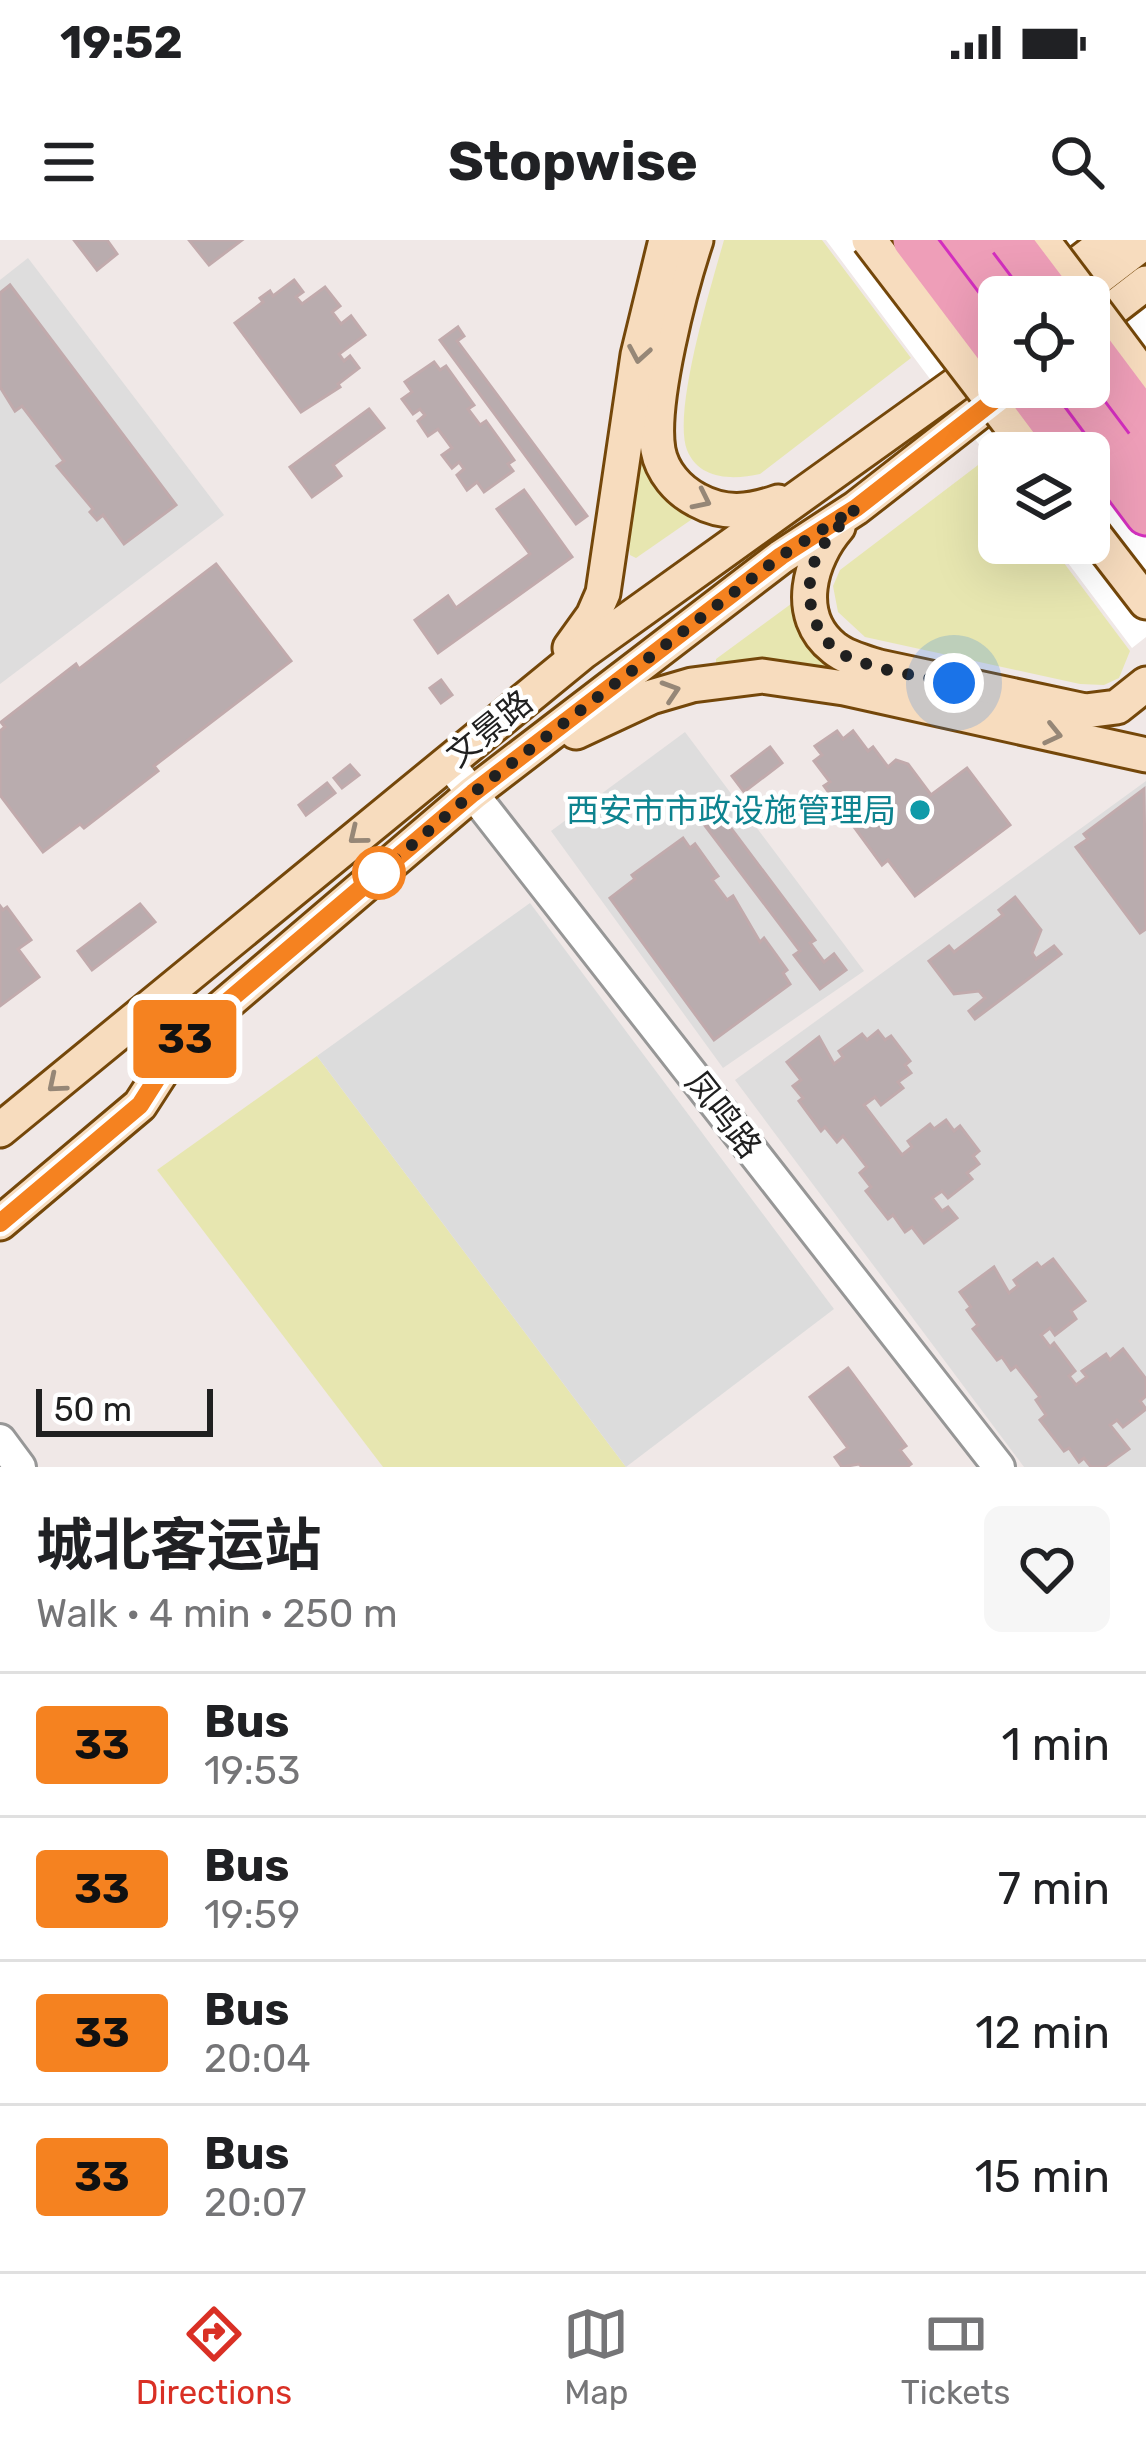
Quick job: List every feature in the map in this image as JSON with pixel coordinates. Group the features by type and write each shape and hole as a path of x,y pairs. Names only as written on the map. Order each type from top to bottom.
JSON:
{"highway":[{"path":"913,240 978,326"},
{"path":"940,240 978,293"},
{"path":"977,240 1004,276"},
{"path":"1010,240 1037,276"},
{"path":"1110,374 1146,421"},
{"path":"1062,408 1135,540"},
{"path":"1104,408 1146,465"},
{"path":"1110,504 1135,540"}],"main road":[{"path":"522,702 579,638 603,593 638,355 666,240"},
{"path":"696,240 669,347 658,423 661,462 687,494 725,511 758,509 815,483 896,404 978,339"},
{"path":"869,240 1016,432"},
{"path":"1042,240 1069,276"},
{"path":"1062,276 1109,240"},
{"path":"1100,276 1146,241"},
{"path":"1110,311 1146,283"},
{"path":"1110,331 1146,305"},
{"path":"1110,331 1146,379"},
{"name":"文景路","path":"0,1130 583,652 978,370"},
{"name":"文景路","path":"0,1222 140,1105 180,1042 473,793 781,556 856,508 984,408"},
{"path":"889,483 968,440 1010,408"},
{"path":"856,508 826,541 812,569 812,610 832,648 878,667 1085,711 1117,706 1146,684"},
{"path":"1135,540 1146,602"},
{"path":"525,754 651,698 722,678 762,676 844,688 1146,755"}],"street":[{"name":"凤鸣路","path":"448,762 999,1467"},
{"path":"0,1440 20,1467"}],"shaded area":[{"path":"28,258 224,515 0,684 0,280"},
{"path":"685,732 864,971 723,1068 551,831"},
{"path":"1146,781 1146,1467 1024,1467 735,1080"},
{"path":"530,903 834,1309 626,1467 317,1056"}],"green space":[{"path":"724,240 822,240 911,358 760,474 739,477 718,476 700,467 687,450 684,432 695,346"},
{"path":"640,456 646,456 698,515 636,558 630,555 628,539"},
{"path":"978,465 978,564 1065,564 1130,651 1119,678 1104,685 1080,684 865,637 838,612 833,586 840,570"},
{"path":"795,601 851,675 793,663 716,663 716,659"},
{"path":"317,1056 626,1467 383,1467 157,1170"}],"pier":[{"path":"826,240 1097,240 1146,306 1146,637 1132,648 1069,564 1110,564 1110,432 978,432 978,443"}],"building":[{"path":"74,240 107,240 117,254 97,270"},
{"path":"189,240 242,240 209,265"},
{"path":"294,280 303,292 296,297 302,304 325,287 340,306 332,312 341,324 351,316 365,335 339,354 344,361 350,356 359,368 340,387 301,412 235,323 263,302 260,298 270,291 273,296"},
{"path":"10,285 176,505 124,544 103,515 97,520 90,512 93,509 57,466 64,461 22,406 15,411 0,387 0,293"},
{"path":"458,327 464,336 457,341 587,516 576,524 440,340"},
{"path":"434,362 440,370 446,366 474,405 468,409 480,425 486,421 514,460 508,464 513,471 484,492 477,482 467,490 457,475 464,469 459,462 452,468 442,455 452,448 438,429 428,436 418,421 425,415 420,409 413,414 402,399 412,392 405,382"},
{"path":"369,409 384,428 333,465 341,476 312,497 290,467"},
{"path":"524,490 572,557 438,653 415,620 448,596 456,608 530,554 497,509"},
{"path":"216,564 291,661 154,766 158,771 84,828 80,824 43,852 0,795 0,731 5,727 1,722"},
{"path":"441,680 452,695 441,703 430,688"},
{"name":"西安市市政设施管理局","path":"837,731 843,739 853,731 888,767 896,760 908,764 931,795 967,768 1010,825 915,896 888,860 882,865 824,786 830,782 814,761 822,755 815,746"},
{"path":"770,747 782,763 744,792 732,776"},
{"path":"350,765 359,775 342,788 334,778"},
{"path":"327,783 335,793 306,815 299,805"},
{"path":"1144,789 1146,929 1140,933 1076,847 1088,839 1084,834"},
{"path":"718,811 815,940 810,943 824,962 834,954 846,970 820,989 794,955 800,951 703,823"},
{"path":"683,838 690,848 695,844 718,876 712,880 727,900 733,896 760,942 764,938 787,970 783,973 790,984 714,1040 610,898 635,879 632,875"},
{"path":"1015,897 1041,930 1032,953 1036,959 1054,946 1061,954 975,1019 969,1011 985,998 979,991 954,994 929,961 949,946 954,952 1003,915 999,910"},
{"path":"140,904 155,922 92,970 78,951"},
{"path":"0,906 7,907 31,940 18,949 39,977 0,1006"},
{"path":"878,1031 885,1040 891,1036 910,1061 905,1065 911,1073 898,1082 903,1088 881,1105 875,1097 864,1105 902,1155 912,1147 908,1141 930,1124 934,1129 946,1120 954,1131 960,1126 979,1151 973,1156 979,1164 967,1173 972,1179 948,1198 942,1191 932,1198 942,1211 948,1207 957,1218 924,1243 912,1227 905,1232 893,1215 888,1219 866,1191 871,1187 860,1173 867,1167 843,1136 837,1142 825,1127 821,1131 799,1101 803,1098 793,1086 801,1080 787,1062 819,1037 834,1064 843,1057 839,1051 862,1034 867,1040"},
{"path":"1053,1259 1085,1301 1071,1311 1076,1319 1055,1335 1050,1328 1041,1335 1050,1347 1054,1343 1075,1371 1069,1376 1076,1385 1087,1377 1082,1371 1106,1354 1110,1360 1123,1349 1146,1379 1146,1396 1140,1401 1146,1409 1123,1427 1117,1420 1110,1425 1129,1449 1104,1467 1091,1467 1084,1458 1079,1462 1069,1448 1064,1451 1040,1420 1046,1415 1036,1400 1040,1397 1016,1366 1011,1370 1002,1357 997,1360 973,1329 978,1325 960,1292 994,1267 1009,1293 1018,1286 1014,1280 1037,1263 1041,1268"},
{"path":"848,1368 906,1446 900,1450 911,1464 907,1467 842,1467 835,1457 848,1448 810,1397"}],"bus line":[{"name":"33","path":"0,1223 140,1105 180,1042 473,793 781,556 856,508 984,408"}],"place":[{"name":"西安市市政设施管理局","path":"920,810"}],"route":[{"path":"379,873 473,793 781,556 856,508 826,541 812,569 812,610 823,637 832,648 862,662 954,683"}]}
